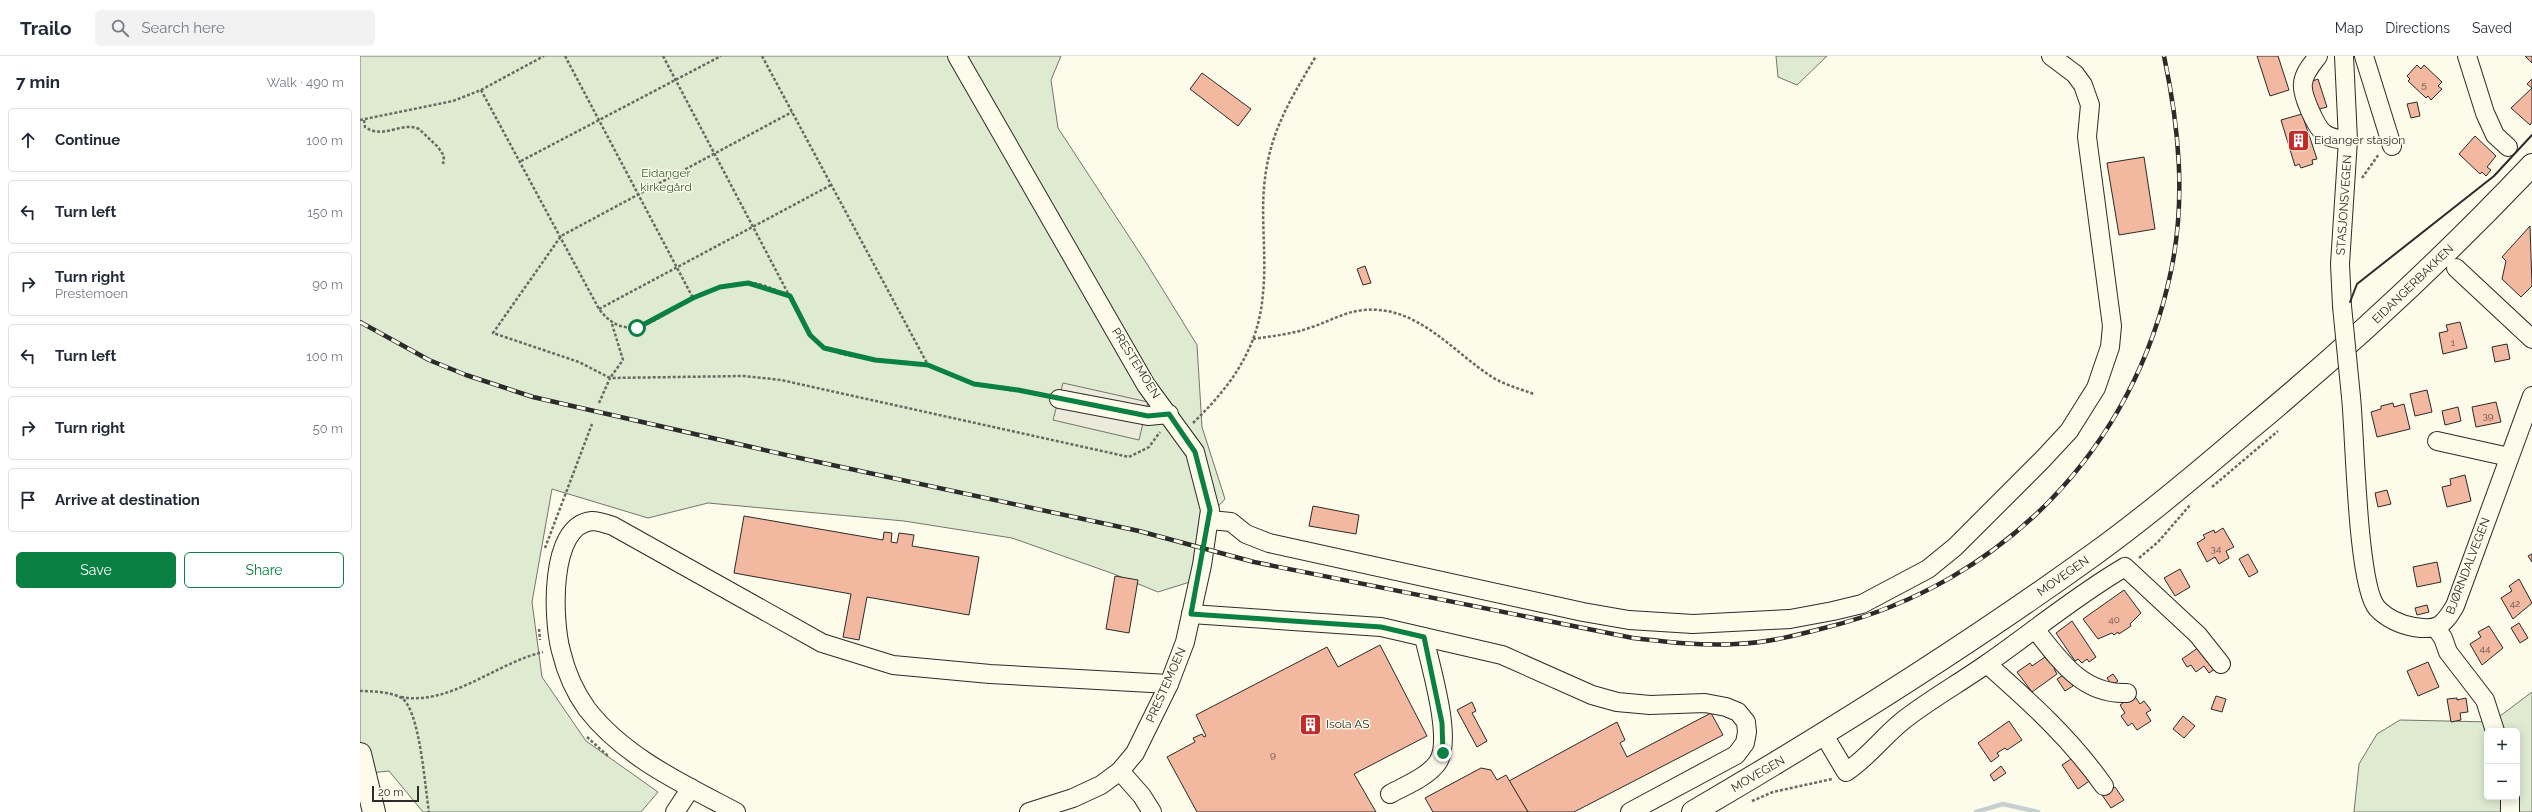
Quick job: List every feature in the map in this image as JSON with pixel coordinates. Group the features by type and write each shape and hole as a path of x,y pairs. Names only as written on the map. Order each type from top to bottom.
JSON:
{"main road":[{"name":"EIDANGERBAKKEN","path":"2288,397 2362,332 2441,257 2532,164"},
{"name":"MOVEGEN","path":"1693,812 1824,735 1939,661 2095,554 2203,468 2288,397"},
{"path":"360,754 374,812"},
{"path":"360,804 362,812"}],"street":[{"name":"PRESTEMOEN","path":"957,56 1146,385 1169,414 1195,452 1207,493 1210,520 1185,642 1169,684 1135,753 1120,771 1101,785 1073,798 1029,812"},
{"path":"1210,520 1231,522 1246,534 1282,546 1583,612 1662,624 1790,619 1862,604 1897,587 1928,569 1955,547 2069,431 2096,388 2110,347 2112,326 2088,137 2090,105 2083,85 2075,74 2051,56"},
{"path":"2318,56 2305,74 2303,84 2312,116 2323,133 2334,139 2348,140"},
{"name":"STASJONSVEGEN","path":"2344,56 2348,140 2340,264 2342,306 2352,397 2359,516 2369,593 2376,608 2392,620 2411,626 2436,628"},
{"path":"2364,56 2391,142"},
{"path":"2467,56 2485,113 2494,134 2508,147"},
{"path":"2456,268 2532,339"},
{"name":"BJØRNDALVEGEN","path":"2436,628 2446,621 2455,606 2532,396"},
{"path":"1059,399 1148,416 1169,414"},
{"path":"2437,441 2509,458"},
{"path":"736,812 652,765 606,731 573,687 560,650 556,623 555,596 557,570 563,548 581,525 592,521 613,526 822,643 894,665 990,674 1169,684"},
{"path":"1824,735 1846,772 1863,760 1904,720 2035,630 2091,587 2125,567 2198,635 2222,664"},
{"path":"1191,614 1381,627 1502,655 1592,695 1617,702 1650,705 1705,703 1726,707 1738,712 1746,722 1747,732 1744,743 1736,755 1630,812"},
{"path":"2436,628 2443,638 2448,652 2485,700 2494,728"},
{"path":"2035,630 2068,670 2080,680 2097,689 2116,694 2127,693"},
{"path":"1390,794 1427,773 1437,764 1443,753 1442,723 1424,637"},
{"path":"1987,664 2058,729 2084,758 2104,786"},
{"path":"1120,771 1142,796 1152,812"},
{"path":"677,811 691,788"},
{"path":"2510,800 2510,812"}],"path":[{"path":"443,164 444,156 438,147 419,129 402,128 377,133 365,127 362,120 453,101 481,90 544,56"},
{"path":"565,56 693,298"},
{"path":"663,56 810,335 824,348 875,360 928,365 974,384 1018,390 1059,399"},
{"path":"521,161 721,56"},
{"path":"762,56 928,365"},
{"path":"1182,433 1218,399 1234,378 1253,339 1264,293 1265,178 1270,151 1281,116 1316,56"},
{"path":"481,90 521,161 599,309 612,324 623,360 610,378 599,403"},
{"path":"792,112 560,236 493,333 579,362 610,378 744,376 781,380 1129,457 1149,447 1155,441 1169,414"},
{"path":"2345,198 2391,142"},
{"path":"599,309 831,185"},
{"path":"612,324 637,328 693,298 720,287 748,283 790,296"},
{"path":"1253,339 1286,334 1312,327 1343,314 1365,310 1390,312 1415,322 1443,337 1496,379 1534,394"},
{"path":"544,556 546,543 592,424"},
{"path":"538,621 544,658"},
{"path":"360,692 414,698 441,695 511,661 543,652"},
{"path":"401,697 410,706 417,727 429,812"},
{"path":"584,733 592,743 614,760"},
{"name":"MOVEGEN","path":"1745,805 1773,792 1829,781 1846,772"}],"green space":[{"name":"Eidanger kirkegård","path":"360,56 1061,56 1051,80 1058,128 1147,264 1197,345 1202,427 1225,499 1209,516 1193,581 1158,592 1114,574 1012,538 904,521 708,503 648,518 552,489 532,602 542,677 586,741 658,792 641,812 423,812 389,771 360,774"},
{"path":"1776,56 1827,56 1797,85 1778,77"},
{"path":"2532,692 2532,812 2354,812 2359,764 2377,734 2400,720 2492,722"}],"shaded area":[{"path":"1063,383 1148,402 1139,440 1053,420"}],"building":[{"path":"2257,56 2278,56 2289,90 2270,96"},
{"path":"2525,56 2532,56 2532,63"},
{"path":"2417,65 2421,69 2424,65 2442,82 2438,86 2442,89 2431,100 2428,96 2426,98 2408,81 2410,79 2407,76"},
{"path":"1202,73 1251,109 1238,126 1190,89"},
{"path":"2318,79 2327,107 2316,110 2307,83"},
{"path":"2532,79 2532,88 2527,84"},
{"path":"2532,88 2532,122 2530,125 2511,108"},
{"path":"2417,102 2420,116 2411,118 2407,104"},
{"name":"Eidanger stasjon","path":"2302,114 2317,159 2312,160 2313,164 2301,168 2299,164 2295,166 2281,120"},
{"path":"2475,136 2496,156 2487,167 2491,170 2486,176 2482,172 2480,174 2459,154"},
{"path":"2144,157 2155,229 2119,235 2107,163"},
{"path":"2530,226 2532,286 2521,297 2502,279 2506,261 2502,257"},
{"path":"1365,266 1371,283 1363,285 1357,269"},
{"path":"2460,322 2467,348 2443,354 2439,333 2448,331 2446,325"},
{"path":"2507,344 2510,359 2495,362 2492,347"},
{"path":"2427,390 2432,412 2415,416 2410,394"},
{"path":"2496,402 2501,422 2476,427 2472,407"},
{"path":"2393,403 2394,407 2404,404 2410,429 2377,437 2371,412 2381,409 2381,406"},
{"path":"2458,407 2461,421 2445,425 2442,411"},
{"path":"2465,475 2471,501 2447,507 2442,487 2451,485 2450,479"},
{"path":"2387,490 2391,504 2378,507 2375,493"},
{"path":"1313,506 1359,515 1356,534 1309,526"},
{"path":"744,516 883,540 884,532 892,533 891,542 897,543 899,533 914,535 912,546 979,557 969,615 867,597 859,640 843,637 851,594 734,573"},
{"path":"2223,528 2234,547 2226,551 2229,558 2219,564 2215,557 2207,562 2197,543 2205,538 2203,535 2214,530 2215,533"},
{"path":"2248,554 2258,572 2249,577 2239,559"},
{"path":"2532,554 2532,562 2528,556"},
{"path":"2437,562 2441,582 2417,587 2413,567"},
{"path":"2180,569 2190,587 2175,596 2164,578"},
{"path":"1115,576 1138,580 1129,633 1106,629"},
{"path":"2519,579 2532,603 2513,619 2501,598 2512,591 2509,586"},
{"path":"2124,590 2141,613 2130,624 2131,626 2119,634 2118,632 2114,635 2112,633 2098,639 2083,619"},
{"path":"2427,605 2429,612 2417,615 2415,608"},
{"path":"2072,621 2096,657 2089,662 2087,659 2082,663 2078,659 2075,661 2056,633"},
{"path":"2519,623 2528,638 2520,643 2511,628"},
{"path":"2489,626 2503,648 2482,665 2470,644 2481,637 2478,632"},
{"name":"Isola AS","path":"1380,645 1427,736 1354,774 1376,812 1197,812 1167,757 1195,742 1193,738 1202,734 1204,737 1206,736 1196,715 1327,647 1338,667"},
{"path":"2202,645 2218,667 2209,673 2204,666 2196,672 2191,665 2187,667 2182,659"},
{"path":"2045,657 2055,668 2054,669 2057,674 2032,692 2017,672 2030,663 2032,666"},
{"path":"2428,662 2439,687 2418,696 2407,671"},
{"path":"2065,674 2073,686 2065,691 2057,679"},
{"path":"2113,674 2118,681 2112,685 2107,678"},
{"path":"2134,695 2140,704 2144,701 2151,710 2146,713 2151,721 2137,730 2132,723 2128,726 2121,716 2125,713 2120,705"},
{"path":"2216,696 2226,699 2222,712 2211,709"},
{"path":"2457,698 2457,700 2466,698 2468,712 2460,713 2461,720 2451,722 2447,699"},
{"path":"1472,702 1476,711 1472,713 1487,741 1477,747 1457,710"},
{"path":"1711,713 1723,735 1574,812 1528,812 1509,781 1617,722 1625,740 1620,743 1627,757"},
{"path":"2183,716 2195,726 2184,738 2173,729"},
{"path":"2009,721 2022,740 2007,750 2005,748 1997,753 1999,756 1991,762 1978,743"},
{"path":"2077,755 2095,777 2078,789 2062,765"},
{"path":"2001,766 2006,773 1994,781 1990,775"},
{"path":"1481,768 1491,770 1497,780 1506,775 1528,812 1433,812 1425,798"},
{"path":"2115,787 2124,800 2111,808 2102,795"}],"waterway":[{"path":"1976,812 2003,804 2038,812"}],"railway":[{"path":"360,322 429,360 466,375 533,397 795,457 1139,531 1254,562 1633,638 1697,644 1736,644 1759,642 1794,636 1828,627 1891,606 1950,578 2004,542 2051,499 2092,450 2126,396 2153,336 2171,271 2176,244 2179,163 2174,109 2164,56"}],"wall":[{"path":"2350,302 2357,284 2494,176 2532,135"}],"place":[{"name":"Eidanger stasjon","path":"2299,140"},
{"name":"Isola AS","path":"1311,724"}],"route":[{"path":"637,328 707,291 720,287 748,283 762,286 790,296 810,335 824,348 832,351 875,360 928,365 974,384 1018,390 1148,416 1169,414 1195,452 1207,493 1210,510 1210,520 1202,565 1191,614 1381,627 1424,637 1442,723 1444,741 1443,753"}]}
